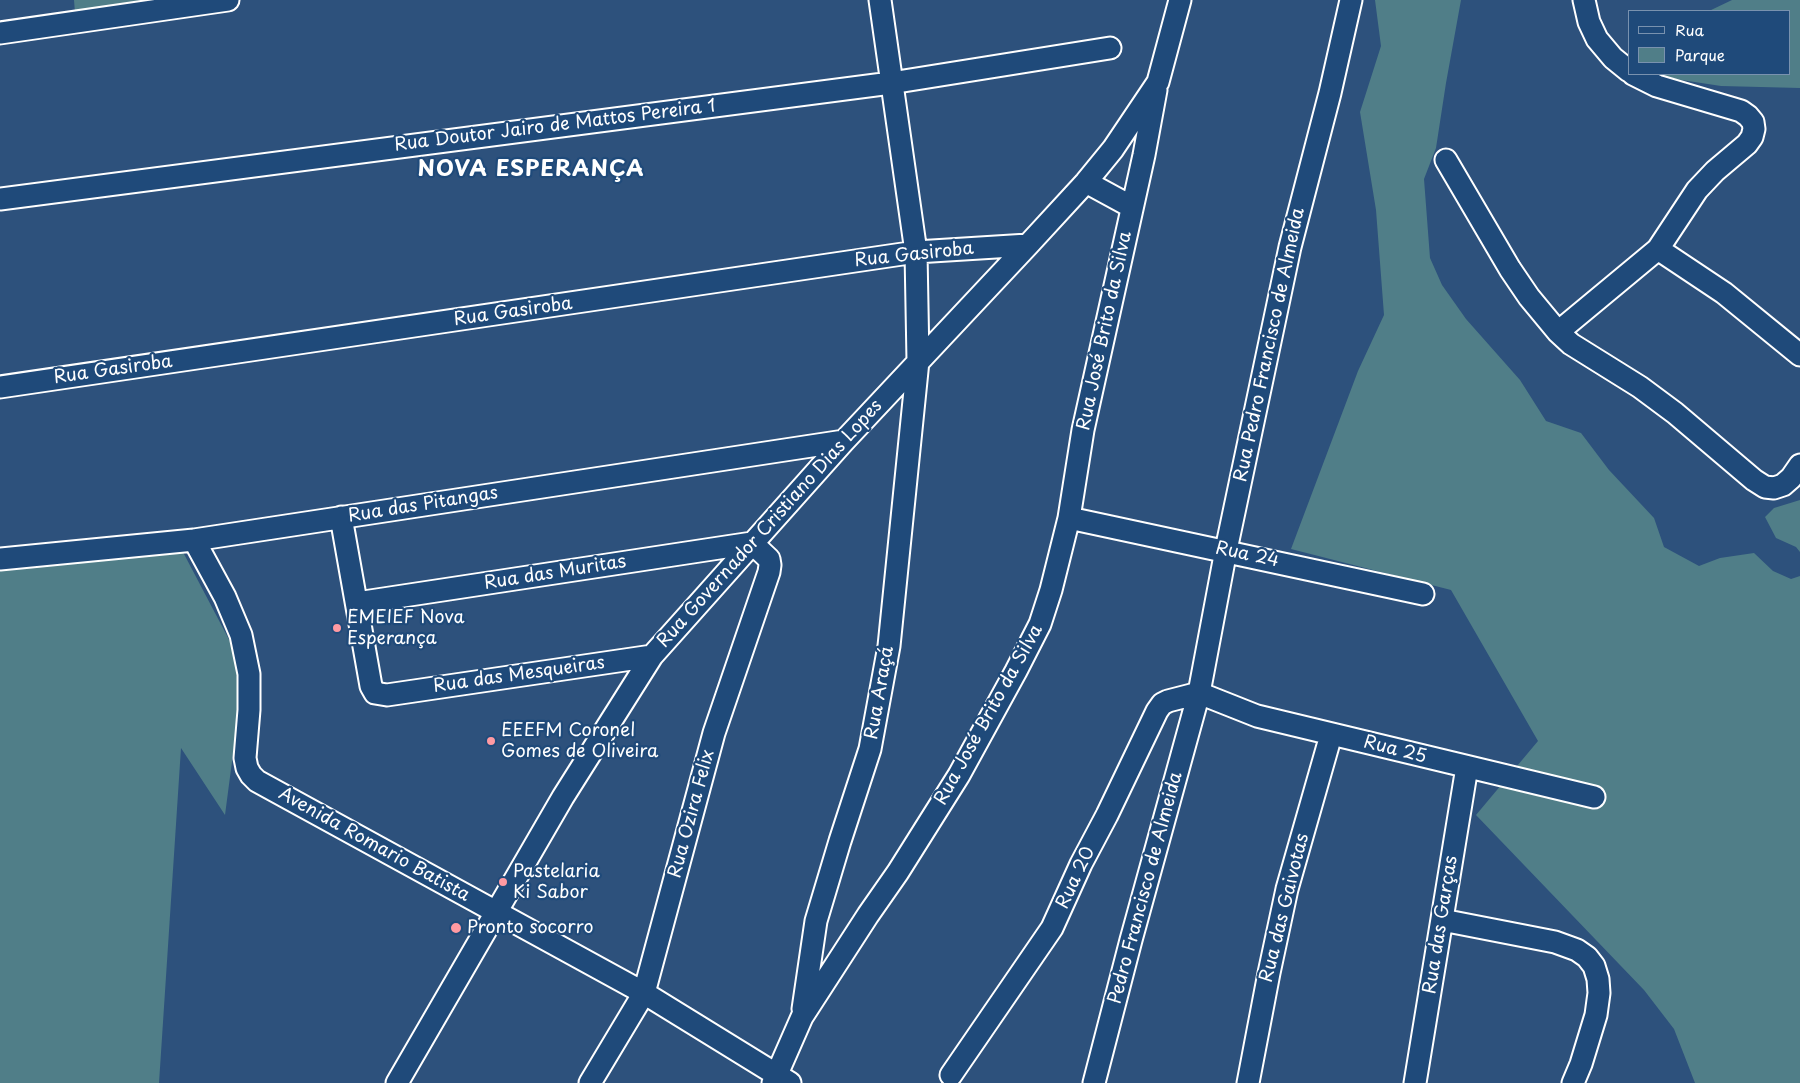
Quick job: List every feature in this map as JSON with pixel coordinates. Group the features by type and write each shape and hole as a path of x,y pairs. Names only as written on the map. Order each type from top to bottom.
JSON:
{"street":[{"path":"0,33 228,0"},
{"name":"Rua Araçá","path":"802,1017 816,921 870,750 887,655 896,589 918,361 916,252 880,0"},
{"name":"Rua Governador Cristiano Dias Lopes","path":"397,1083 563,797 652,656 844,441 1028,245 1086,182 1113,149 1158,82 1180,0"},
{"name":"Rua Pedro Francisco de Almeida","path":"1199,693 1226,550 1290,246 1330,93 1351,0"},
{"path":"1584,0 1589,22 1597,39 1613,58 1628,70"},
{"name":"Rua Doutor Jairo de Mattos Pereira 1","path":"0,199 891,83 1110,48"},
{"path":"1558,332 1658,249 1697,190 1715,171 1747,144 1752,137 1753,122 1741,111 1657,86 1635,75"},
{"name":"Rua José Brito da Silva","path":"780,1080 802,1017 868,915 904,864 958,775 1040,624 1052,590 1070,518 1083,430 1144,155 1158,82"},
{"path":"1446,160 1510,269 1529,297 1558,332 1583,352 1640,387 1675,413 1754,480 1765,487 1774,488 1783,485 1791,478 1800,465"},
{"path":"1086,182 1132,207"},
{"name":"Rua Gasiroba","path":"0,387 916,252 1028,245"},
{"path":"1658,249 1724,293 1800,355"},
{"name":"Rua das Pitangas","path":"0,559 194,540 844,441"},
{"path":"342,517 357,603"},
{"name":"Rua 24","path":"1070,518 1226,550 1423,594"},
{"name":"Avenida Romario Batista","path":"194,540 226,597 241,635 249,674 249,710 245,758 247,768 257,781 644,993 780,1080"},
{"name":"Rua das Muritas","path":"357,603 752,543"},
{"name":"Rua Ozira Felix","path":"590,1083 644,993 714,733 769,572 769,559 752,543"},
{"name":"Rua das Mesqueiras","path":"357,603 371,686 375,693 387,695 652,656"},
{"name":"Rua 25","path":"1199,693 1257,716 1594,797"},
{"name":"Rua 20","path":"951,1075 1052,928 1081,864 1107,815 1156,711 1162,704 1168,701 1199,693"},
{"name":"Pedro Francisco de Almeida","path":"1094,1083 1199,693"},
{"name":"Rua das Gaivotas","path":"1248,1083 1269,973 1288,889 1331,735"},
{"name":"Rua das Garças","path":"1415,1083 1467,767"},
{"path":"1442,920 1555,942 1577,950 1587,957 1594,966 1598,979 1599,993 1596,1015 1573,1083"}],"green space":[{"path":"74,0 161,0 75,13"},
{"path":"1375,0 1461,0 1436,148 1424,179 1430,258 1442,285 1466,319 1520,380 1546,421 1581,433 1609,470 1654,518 1664,547 1699,566 1720,558 1754,553 1773,571 1791,579 1800,576 1800,1083 1695,1083 1674,1029 1644,990 1476,815 1538,741 1451,590 1291,549 1358,371 1384,315 1376,210 1360,112 1381,46"},
{"path":"1732,0 1800,0 1800,88 1721,86 1675,79 1662,75 1790,75 1790,10 1711,10"},
{"path":"1800,500 1800,552 1796,547 1776,538 1765,517 1774,508"},
{"path":"174,535 244,668 242,709 233,754 225,815 181,748 159,1083 0,1083 0,555"}],"place":[{"name":"EMEIEF Nova Esperança","path":"337,628"},
{"name":"EEEFM Coronel Gomes de Oliveira","path":"491,741"},
{"name":"Pastelaria Ki Sabor","path":"503,882"},
{"name":"Pronto socorro","path":"456,928"}],"district":[{"name":"NOVA ESPERANÇA","path":"531,170"}]}
